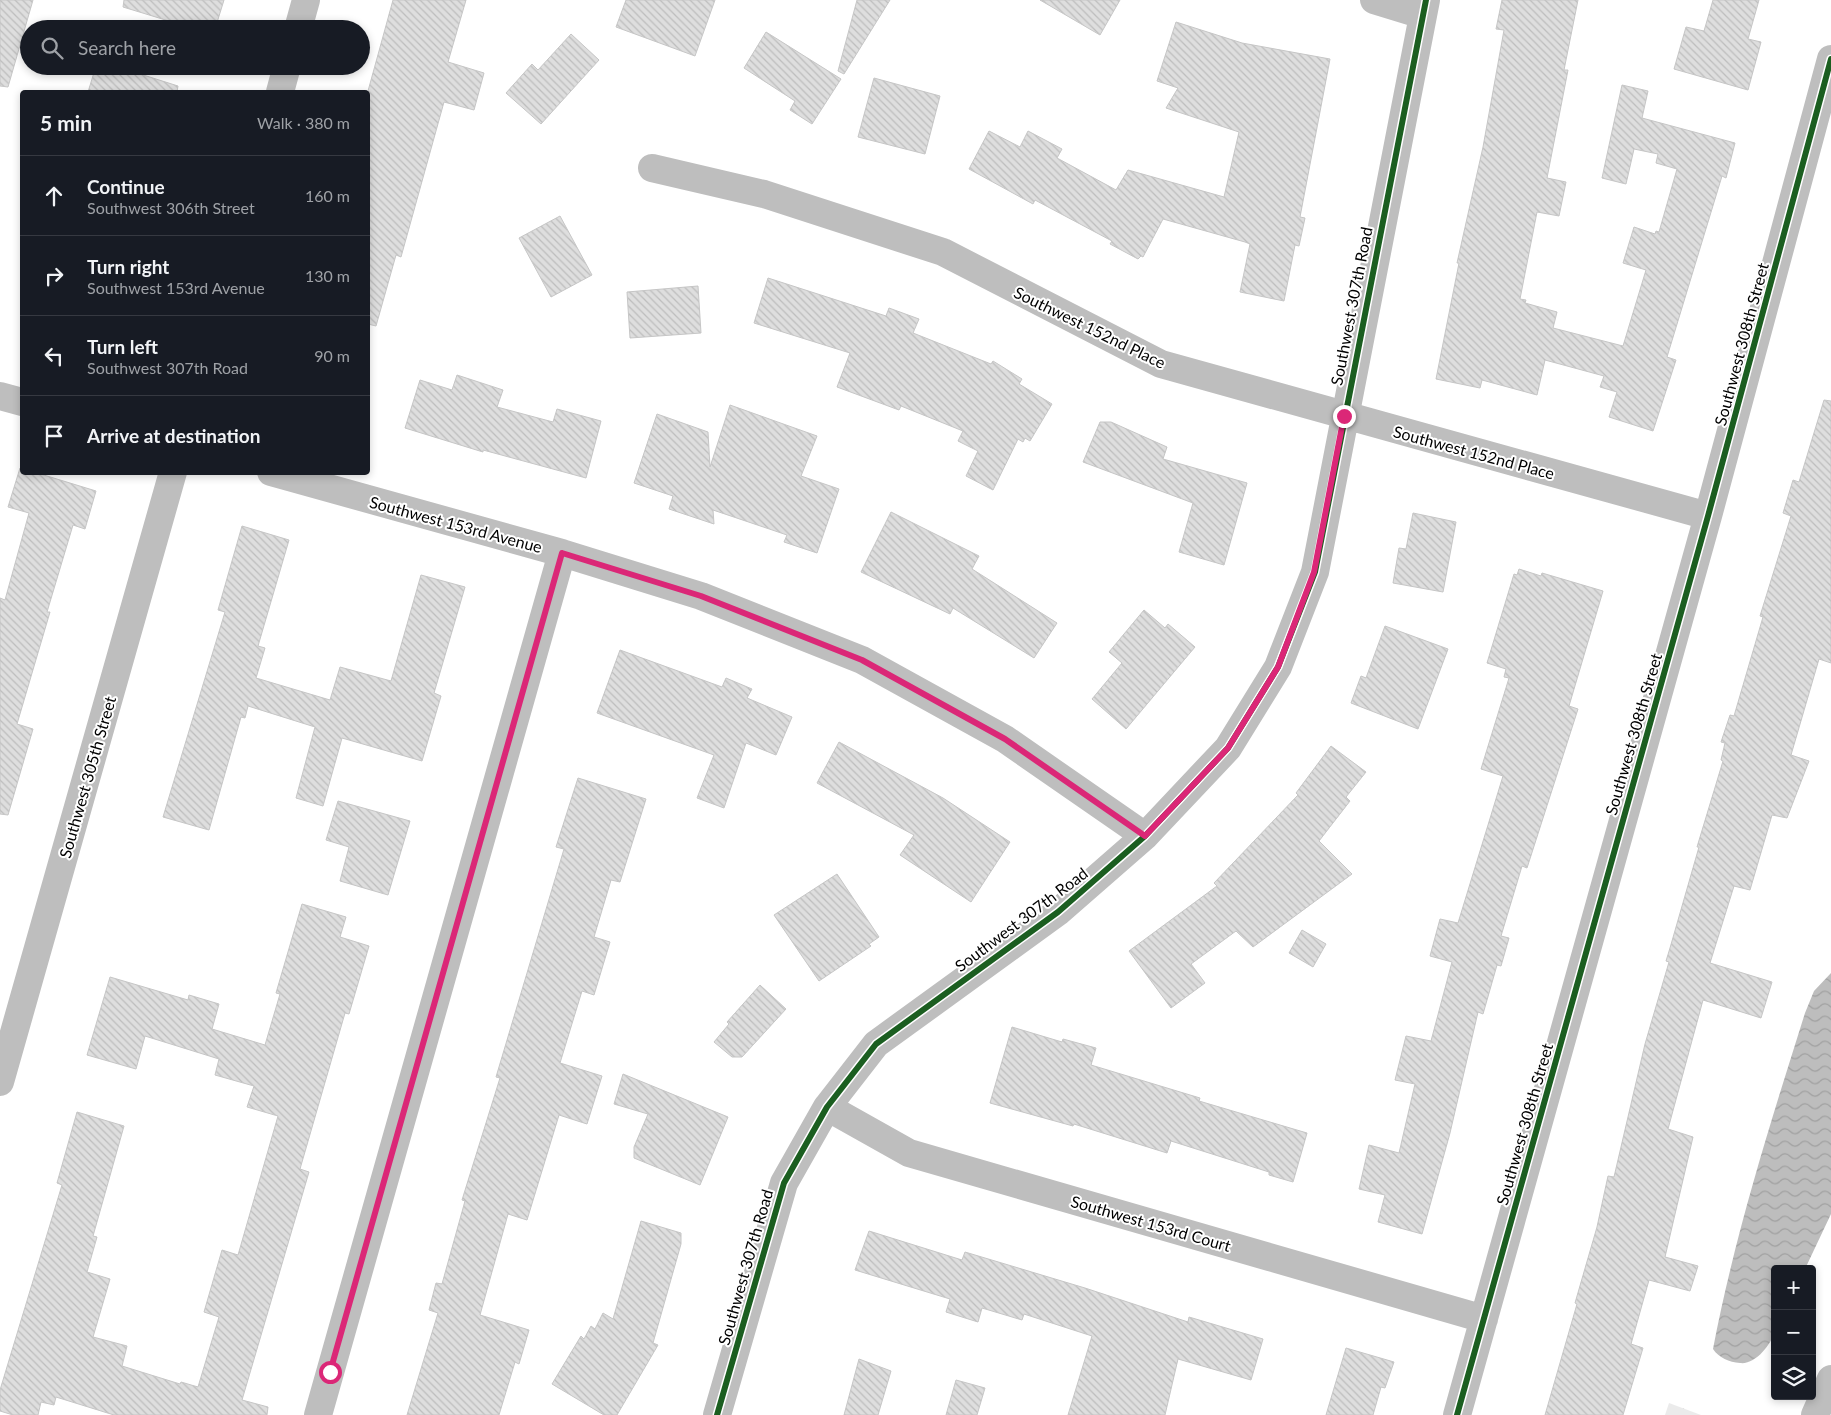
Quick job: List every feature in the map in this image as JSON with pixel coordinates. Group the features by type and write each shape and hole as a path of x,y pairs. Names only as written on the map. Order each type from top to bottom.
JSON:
{"street":[{"path":"300,20 306,0"},
{"path":"1374,0 1425,8"},
{"name":"Southwest 307th Road","path":"717,1415 784,1183 826,1107 876,1044 1058,912 1145,836 1228,748 1278,667 1314,572 1425,8"},
{"name":"Southwest 308th Street","path":"1457,1415 1708,516 1831,59"},
{"path":"281,90 285,75"},
{"name":"Southwest 152nd Place","path":"652,168 764,194 943,252 1161,364 1708,516"},
{"path":"0,396 20,401"},
{"name":"Southwest 305th Street","path":"0,1082 172,475"},
{"name":"Southwest 153rd Avenue","path":"281,475 562,553 701,596 862,660 1005,739 1145,836"},
{"path":"318,1415 562,553"},
{"name":"Southwest 153rd Court","path":"826,1107 909,1153 1484,1319"},
{"path":"1815,1415 1831,1380"}],"green space":[{"path":"1669,1403 1701,1415 1665,1415"}],"water":[{"path":"1831,973 1831,1214 1807,1265 1771,1265 1771,1340 1762,1353 1751,1361 1746,1363 1732,1362 1721,1357 1713,1349 1722,1306 1766,1138 1805,1013 1814,991"}],"building":[{"path":"0,0 33,0 27,20 20,20 20,45 8,87 0,86"},
{"path":"124,0 224,0 218,20 166,20 123,7"},
{"path":"393,0 466,0 448,62 484,73 474,110 444,102 401,257 396,255 376,326 370,324 370,90 368,90"},
{"path":"626,0 715,0 695,56 616,27"},
{"path":"857,0 890,0 844,74 838,71"},
{"path":"1040,0 1120,0 1100,35"},
{"path":"1502,0 1578,0 1564,70 1568,70 1547,178 1566,182 1559,216 1537,212 1520,299 1526,300 1525,303 1557,312 1553,328 1623,346 1646,270 1623,263 1634,227 1655,234 1656,231 1659,232 1677,169 1656,163 1658,154 1634,149 1626,184 1602,178 1622,85 1648,91 1642,118 1735,143 1726,178 1722,176 1667,357 1676,360 1653,431 1609,417 1617,392 1600,387 1604,376 1545,360 1537,395 1482,380 1480,388 1436,379 1459,263 1457,263 1483,147 1504,30 1496,29"},
{"path":"1713,0 1759,0 1748,39 1761,42 1748,90 1674,69 1686,27 1704,31"},
{"path":"1176,22 1242,43 1330,59 1300,217 1305,218 1299,246 1295,245 1284,301 1240,292 1250,244 1163,219 1143,257 1141,256 1138,259 1110,244 1112,241 1035,200 1033,204 969,169 989,131 1020,147 1028,131 1062,149 1057,158 1116,190 1128,170 1224,197 1239,132 1166,108 1178,88 1157,81"},
{"path":"766,32 841,79 812,124 790,110 795,101 744,68"},
{"path":"571,34 599,60 541,124 506,93 532,64 538,70"},
{"path":"93,75 143,75 178,86 177,90 89,90"},
{"path":"874,78 940,96 925,154 858,137"},
{"path":"560,216 592,275 551,297 519,238"},
{"path":"768,278 886,316 889,308 919,319 913,333 991,364 993,361 1022,379 1019,384 1052,404 1030,441 1025,438 1023,442 1018,439 993,490 966,476 978,451 958,441 963,431 901,406 899,410 837,387 850,353 754,323"},
{"path":"698,286 701,333 630,338 627,292"},
{"path":"457,375 503,390 497,407 553,422 557,409 601,421 586,478 483,450 483,452 405,428 420,380 452,390"},
{"path":"1824,400 1831,401 1831,663 1819,659 1791,755 1809,761 1787,818 1772,815 1750,890 1734,886 1710,963 1772,982 1761,1018 1703,1000 1668,1129 1693,1137 1665,1257 1698,1266 1690,1291 1649,1280 1631,1344 1643,1348 1623,1415 1545,1415 1577,1304 1575,1303 1597,1227 1608,1176 1614,1177 1645,1044 1669,962 1666,961 1723,761 1721,760 1725,743 1721,742 1730,715 1734,716 1763,617 1760,616 1791,516 1783,513 1793,480 1799,482"},
{"path":"730,405 817,436 801,476 839,489 817,553 784,542 787,535 713,510 714,524 669,509 673,496 634,483 657,414 708,432 710,467"},
{"path":"1100,422 1111,422 1167,447 1163,459 1247,483 1224,565 1179,552 1193,503 1083,462"},
{"path":"20,468 20,475 44,475 96,491 85,529 73,525 47,612 50,612 17,724 33,729 8,815 0,814 0,598 5,600 29,513 8,507"},
{"path":"891,512 979,556 972,569 1057,623 1034,658 953,608 950,614 861,572"},
{"path":"1413,513 1456,522 1443,592 1393,583 1399,548 1406,549"},
{"path":"242,526 289,540 258,646 265,648 256,678 330,700 340,667 391,681 421,575 465,587 434,693 441,696 422,761 342,738 323,806 296,798 315,727 248,706 245,718 241,717 209,830 163,817 225,612 218,610"},
{"path":"1519,569 1541,576 1542,573 1603,591 1569,706 1578,709 1527,868 1522,866 1501,936 1509,938 1501,966 1497,965 1483,1014 1478,1012 1450,1133 1422,1234 1378,1222 1385,1195 1359,1189 1369,1145 1399,1153 1415,1084 1395,1080 1406,1036 1431,1041 1452,962 1430,956 1440,919 1458,923 1503,776 1481,769 1509,678 1504,677 1506,669 1487,663 1514,574 1517,575"},
{"path":"1144,610 1165,628 1168,624 1195,647 1126,729 1092,699 1122,663 1109,652"},
{"path":"1385,626 1448,649 1418,729 1351,703 1361,676 1366,678"},
{"path":"620,650 722,687 726,678 752,689 747,698 792,717 776,755 746,743 724,808 697,798 714,755 597,713"},
{"path":"839,742 943,798 1010,842 971,902 900,855 914,835 817,783"},
{"path":"1331,746 1366,772 1346,797 1350,801 1319,841 1352,874 1253,947 1236,931 1191,964 1205,983 1171,1008 1129,951 1217,886 1214,883 1298,795 1296,793"},
{"path":"578,778 646,799 620,882 611,880 594,937 610,942 594,995 582,991 560,1063 602,1076 587,1124 559,1115 527,1220 508,1214 480,1315 529,1330 519,1364 515,1362 499,1415 407,1415 438,1313 429,1310 436,1283 442,1284 465,1201 462,1200 500,1078 496,1077 564,849 556,847"},
{"path":"338,801 410,821 388,895 340,881 349,847 326,840"},
{"path":"837,874 879,937 869,944 871,946 819,981 774,915"},
{"path":"302,904 346,917 340,937 369,946 349,1014 345,1013 300,1169 309,1172 242,1400 268,1407 267,1415 114,1415 56,1397 54,1405 41,1402 38,1415 13,1415 0,1411 0,1390 62,1185 57,1183 77,1112 124,1126 93,1236 97,1237 87,1272 110,1279 93,1337 127,1346 122,1366 180,1384 181,1382 198,1387 219,1317 204,1312 222,1250 238,1255 278,1116 247,1107 254,1086 215,1075 219,1059 145,1036 136,1069 87,1055 110,977 188,1000 189,995 219,1004 212,1029 265,1045 280,994 276,993"},
{"path":"1302,930 1326,944 1313,967 1289,953"},
{"path":"760,985 786,1009 742,1057 732,1057 714,1042 729,1024 727,1022"},
{"path":"1012,1027 1062,1042 1063,1039 1096,1048 1091,1065 1200,1098 1199,1101 1307,1133 1293,1182 1269,1175 1269,1172 1171,1141 1167,1153 1074,1124 1073,1126 990,1103"},
{"path":"623,1074 728,1117 700,1185 634,1158 634,1147 648,1114 614,1104"},
{"path":"641,1221 681,1233 681,1244 653,1343 658,1345 617,1415 604,1415 552,1384 581,1336 584,1339 591,1326 595,1329 603,1313 613,1319"},
{"path":"869,1231 962,1260 965,1252 1085,1288 1188,1322 1189,1317 1263,1339 1251,1380 1178,1359 1165,1415 1068,1415 1092,1336 1024,1314 1022,1320 982,1308 978,1322 946,1312 950,1299 855,1270"},
{"path":"1346,1348 1394,1362 1385,1388 1381,1387 1373,1415 1326,1415"},
{"path":"859,1359 891,1371 878,1415 844,1415"},
{"path":"956,1380 985,1388 977,1415 946,1415"}],"cycle path":[{"path":"717,1415 784,1183 827,1107 876,1044 1058,912 1145,836 1228,748 1278,667 1315,572 1426,0"},
{"path":"1457,1415 1708,516 1831,59"}],"route":[{"path":"330,1372 562,553 701,596 862,660 1005,739 1145,836 1228,748 1278,667 1314,572 1344,416"}]}
